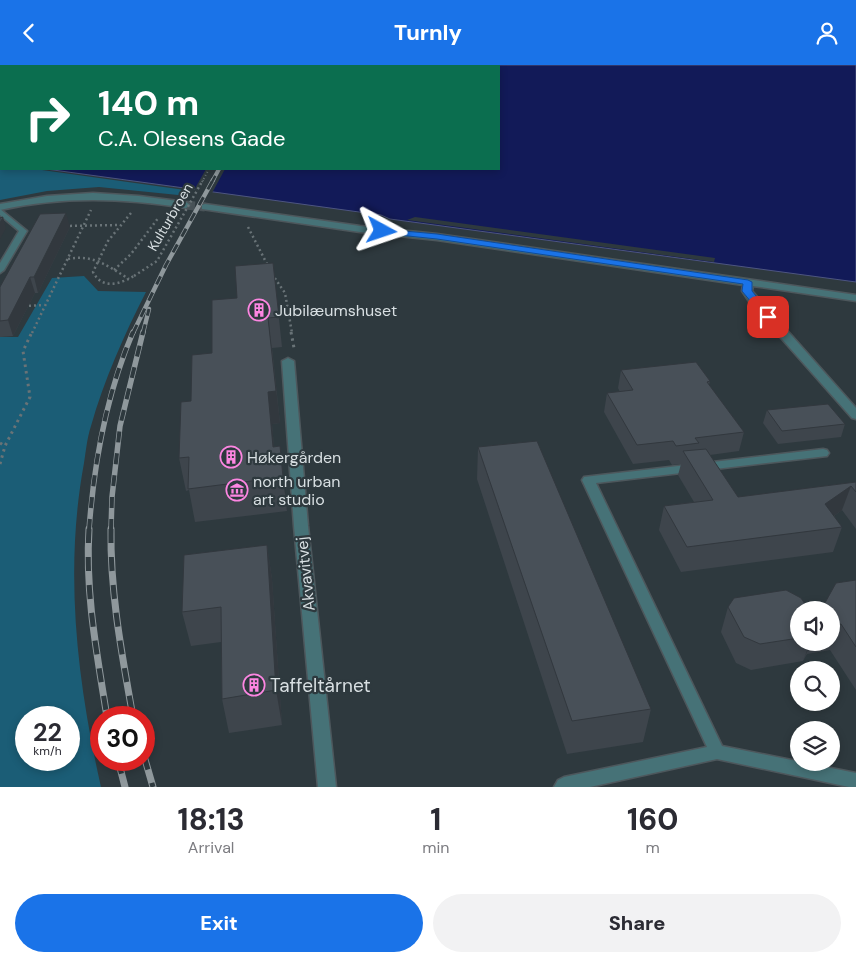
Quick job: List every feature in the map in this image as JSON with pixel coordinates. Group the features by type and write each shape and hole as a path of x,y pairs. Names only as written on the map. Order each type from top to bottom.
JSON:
{"street":[{"path":"0,207 47,197 98,195 145,198 186,205"},
{"path":"205,207 360,229 437,237 856,298"},
{"path":"748,282 747,291 754,301 850,400 856,415"},
{"name":"Akvavitvej","path":"288,361 301,527 326,787"}],"lane":[{"path":"0,211 23,231 0,270"},
{"path":"717,753 588,480 823,453"},
{"path":"562,787 564,785 717,753 856,781"}],"path":[{"name":"Kulturbroen","path":"145,198 108,241 93,272 98,280 111,285 129,279 157,261 208,170"},
{"path":"0,464 5,446 30,397 23,351 98,195"},
{"path":"114,271 131,254 170,202"},
{"path":"242,213 252,238 285,293 294,343 294,354 288,361"},
{"path":"58,226 120,225"},
{"path":"67,259 84,256 98,259 129,279"},
{"path":"18,306 44,305"},
{"path":"0,443 5,446"}],"shaded area":[{"path":"500,65 856,65 856,282 390,219 381,215 53,170 500,170"},
{"path":"0,170 42,170 192,191 188,196 99,187 47,191 0,200"},
{"path":"84,276 98,291 146,292 115,358 96,409 88,440 78,504 74,585 76,626 85,707 90,732 90,771 98,771 101,787 0,787 0,337 18,337 52,278"}],"pier":[{"path":"205,170 224,170 211,195 193,192"},
{"path":"415,217 715,258 714,262 407,220"}],"building":[{"path":"66,213 34,277 30,277 8,320 0,321 0,287 40,214"},
{"path":"273,263 279,317 268,318 276,391 268,392 273,447 280,446 283,477 188,489 189,457 179,458 181,402 191,401 192,355 212,353 212,300 237,298 235,266"},
{"path":"696,362 710,381 707,382 744,432 695,438 699,443 676,446 673,441 637,445 607,393 633,390 621,370"},
{"path":"828,404 845,424 782,431 767,410"},
{"path":"537,441 651,709 572,721 478,447"},
{"path":"706,449 738,497 856,482 856,492 851,486 825,504 842,527 687,547 664,506 713,500 683,451"},
{"name":"Taffeltårnet","path":"267,545 276,690 222,699 221,607 182,612 184,555"},
{"path":"856,580 856,647 840,624 840,601 826,601 836,583"},
{"path":"786,590 801,598 803,601 790,601 790,639 760,644 744,637 728,607 734,598"}],"tunnel":[{"path":"186,205 205,207"}],"railway":[{"path":"212,182 218,170"},
{"path":"133,333 166,265 213,180"},
{"path":"143,333 149,309"},
{"path":"89,530 94,479 103,429 115,380 133,332"},
{"path":"111,530 112,497 120,426 143,332"},
{"path":"89,529 90,600 105,706"},
{"path":"111,530 112,577 131,706"},
{"path":"121,771 125,787"},
{"path":"148,771 153,787"}],"place":[{"name":"Jubilæumshuset","path":"259,310"},
{"name":"Høkergården","path":"231,457"},
{"name":"north urban art studio","path":"237,490"},
{"name":"Taffeltårnet","path":"254,685"}],"route":[{"path":"382,231 437,237 748,282 747,291 768,317"}]}
